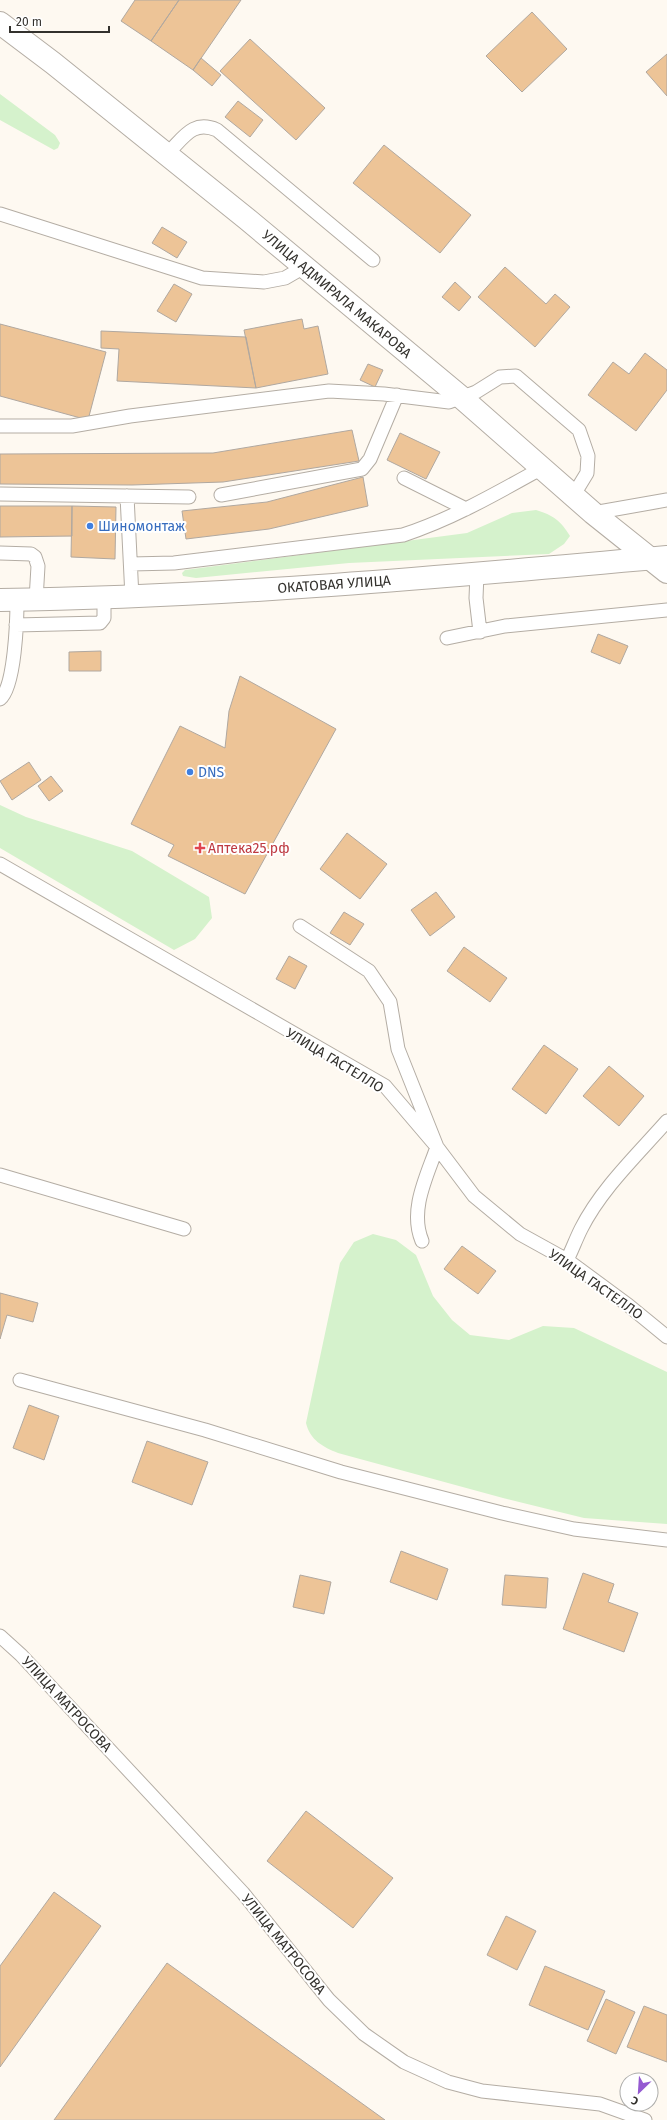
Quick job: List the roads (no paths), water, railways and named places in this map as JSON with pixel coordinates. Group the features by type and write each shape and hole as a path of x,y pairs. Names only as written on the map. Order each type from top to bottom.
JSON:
{"street":[{"name":"УЛИЦА АДМИРАЛА МАКАРОВА","path":"0,23 53,63 304,267 462,398 593,513 662,562"},
{"name":"ОКАТОВАЯ УЛИЦА","path":"18,600 132,597 662,562"}],"lane":[{"path":"166,155 195,127 207,126 217,130 373,260"},
{"path":"0,214 202,278 264,282 285,278 304,267"},
{"path":"0,426 72,426 137,415 329,391 397,395 449,402 476,392 500,376 516,376 579,430 586,445 588,456 587,473 573,496"},
{"path":"221,494 362,469 370,459 397,395"},
{"path":"131,564 174,564 403,535 429,526 466,509 542,468"},
{"path":"404,478 466,509"},
{"path":"0,494 189,497"},
{"path":"127,496 132,597"},
{"path":"593,513 667,500"},
{"path":"0,553 31,554 36,557 38,566 18,600 10,680 0,699"},
{"path":"477,574 476,598 480,632"},
{"path":"16,625 100,624 104,618 104,598"},
{"path":"447,638 505,626 667,610"},
{"name":"УЛИЦА ГАСТЕЛЛО","path":"0,864 385,1086 437,1148 474,1196 520,1234 567,1260 628,1305 667,1337"},
{"path":"300,926 369,971 390,1002 398,1049 437,1148 420,1197 417,1230 422,1241"},
{"path":"567,1260 581,1229 592,1210 613,1183 667,1121"},
{"path":"0,1175 184,1229"},
{"path":"20,1380 205,1430 341,1472 502,1513 574,1529 667,1540"},
{"name":"УЛИЦА МАТРОСОВА","path":"0,1636 21,1655 243,1893 329,2000 364,2034 404,2062 448,2082 482,2091 600,2104 645,2120"}],"place":[{"name":"Шиномонтаж","path":"90,526"},
{"name":"DNS","path":"190,772"},
{"name":"Аптека25.рф","path":"200,848"}]}
